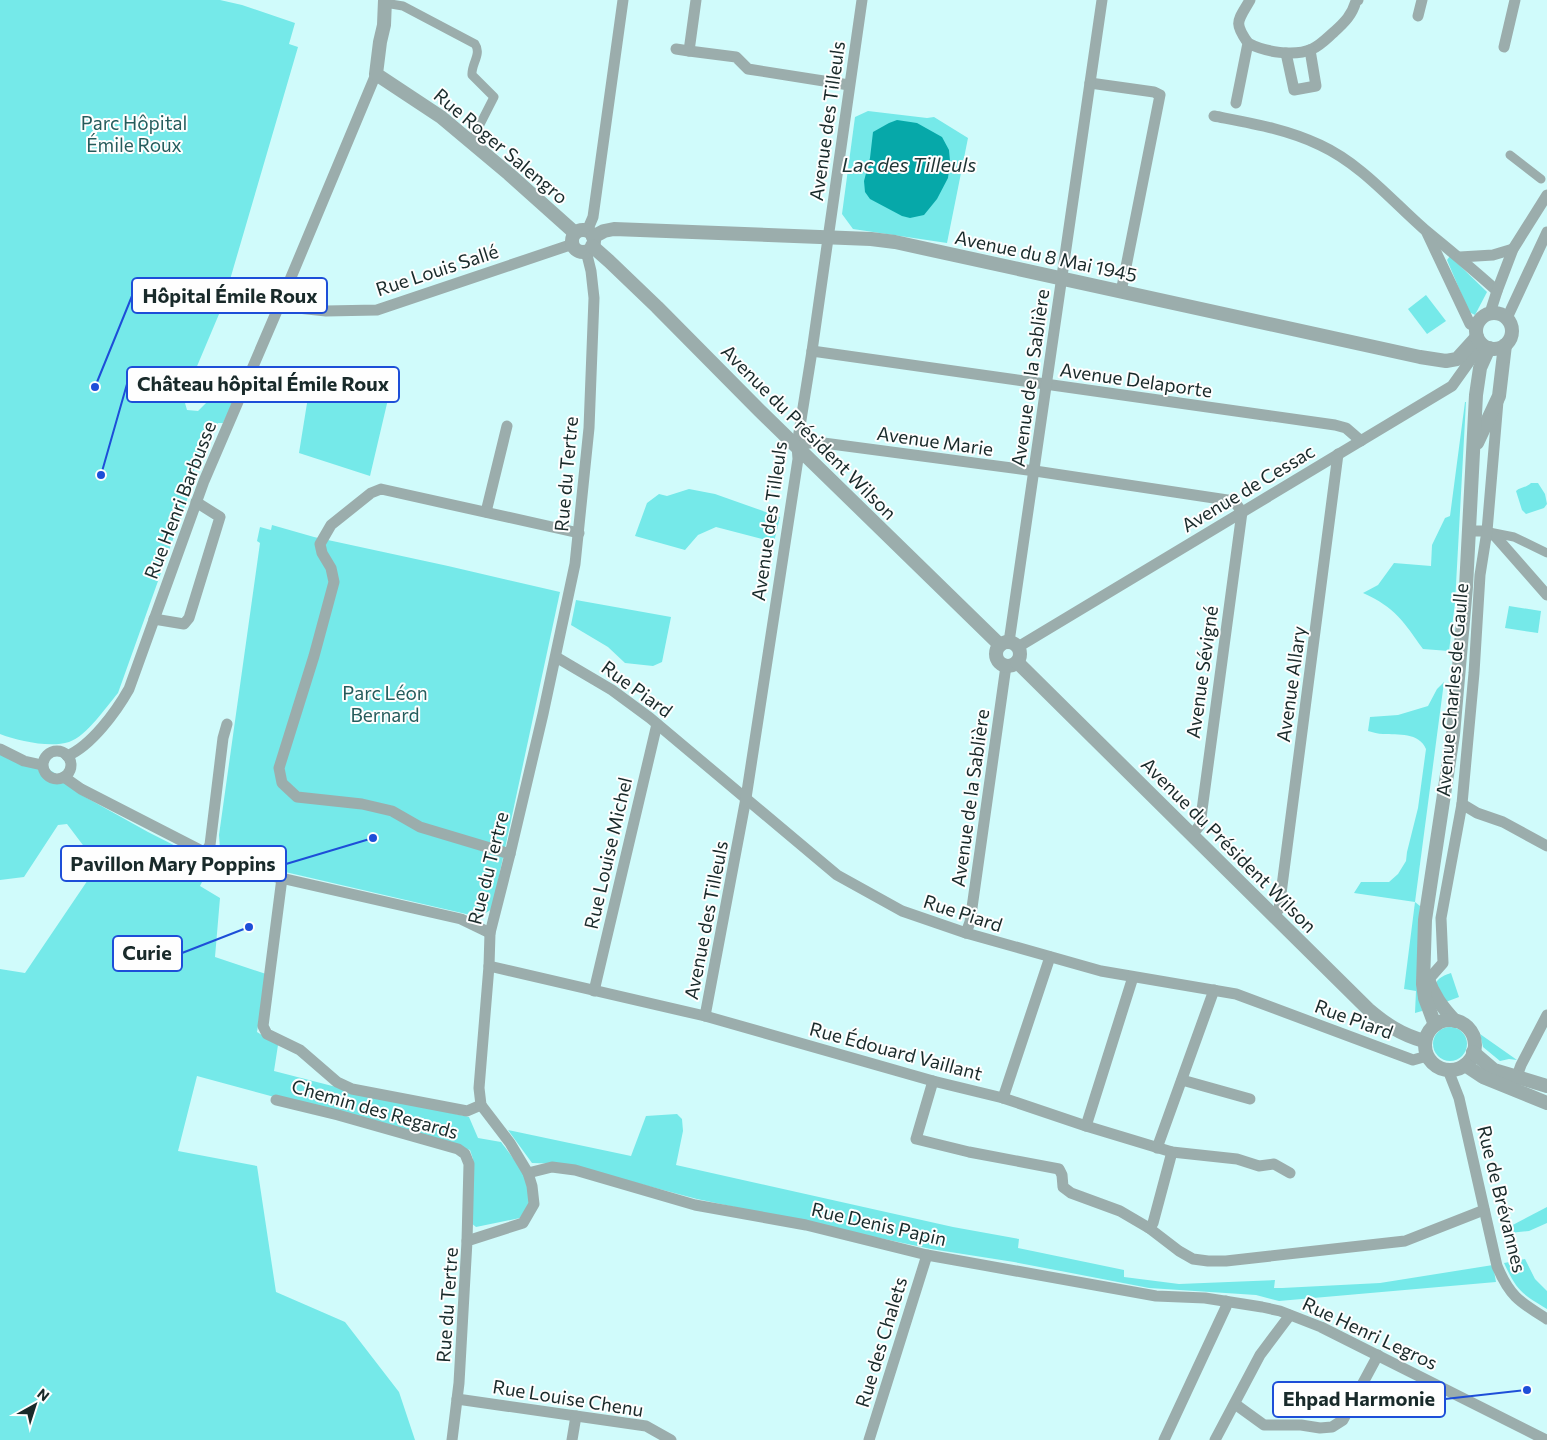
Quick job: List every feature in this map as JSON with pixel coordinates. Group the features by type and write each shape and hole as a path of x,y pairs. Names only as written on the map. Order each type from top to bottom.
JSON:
{"street":[{"path":"584,240 593,217 624,0"},
{"path":"689,51 696,0"},
{"name":"Avenue des Tilleuls","path":"705,1016 746,798 798,459 797,445 862,0"},
{"name":"Avenue de la Sablière","path":"1009,645 1102,0"},
{"path":"1250,0 1238,21 1240,32 1248,44 1260,50 1286,53 1310,50 1319,46 1352,14 1358,0"},
{"path":"1418,16 1422,0"},
{"path":"1504,47 1515,0"},
{"path":"376,74 384,25 385,1 403,6 475,44 478,52 471,69 472,76 494,98 471,142"},
{"path":"1236,103 1248,44"},
{"path":"676,49 736,57 748,69 849,84"},
{"path":"1286,53 1294,90 1316,86 1310,50"},
{"name":"Rue Roger Salengro","path":"376,74 441,117 584,240"},
{"name":"Rue Henri Barbusse","path":"67,756 78,752 119,707 129,689 204,481 280,306 376,74"},
{"path":"1090,83 1154,92 1160,96 1121,292"},
{"path":"1214,116 1271,127 1321,145 1360,170 1425,229 1497,290"},
{"path":"1510,154 1541,179"},
{"path":"1490,313 1513,249 1547,194"},
{"name":"Avenue du 8 Mai 1945","path":"584,240 604,231 614,229 871,239 895,242 1304,331 1313,335 1446,361 1457,359 1481,339"},
{"path":"1425,229 1470,324 1481,339 1495,349 1506,345 1512,335 1512,329 1507,318 1496,312 1480,319 1481,339"},
{"path":"1507,318 1547,232"},
{"name":"Rue Louis Sallé","path":"280,306 326,311 376,310 584,240"},
{"name":"Avenue du Président Wilson","path":"584,240 650,301 759,410 1009,645"},
{"name":"Rue du Tertre","path":"452,1440 457,1399 467,1241 523,1223 534,1204 528,1173 510,1143 481,1105 479,1088 490,933 556,657 575,564 589,428 594,298 591,271 584,240"},
{"path":"1460,257 1493,255 1513,249"},
{"name":"Avenue de Cessac","path":"1009,645 1242,512 1452,386 1481,339"},
{"name":"Avenue Charles de Gaulle","path":"1435,1025 1425,998 1423,965 1426,920 1453,735 1466,586 1476,394 1480,368 1481,339"},
{"name":"Avenue Charles de Gaulle","path":"1428,980 1443,963 1441,918 1462,804 1474,674 1480,575 1506,345"},
{"name":"Avenue Delaporte","path":"812,351 1335,425 1346,428 1361,441"},
{"name":"Avenue Charles de Gaulle","path":"1473,453 1499,396"},
{"path":"486,512 507,426"},
{"name":"Avenue Marie","path":"797,445 816,442 1035,471 1234,501 1242,512"},
{"name":"Avenue Allary","path":"1274,915 1279,909 1280,904 1338,454"},
{"path":"510,854 420,827 392,811 362,804 297,797 282,783 279,768 314,656 334,582 331,568 322,553 320,544 331,525 372,493 380,489 578,533"},
{"path":"154,619 184,624 189,618 220,517 196,502"},
{"name":"Avenue Sévigné","path":"1192,835 1200,825 1242,512"},
{"path":"1469,531 1486,531 1514,537 1547,553"},
{"path":"1486,531 1496,537 1547,595"},
{"path":"1009,645 1020,655 1012,664 1000,663 996,656 1009,645"},
{"name":"Rue Piard","path":"556,657 612,690 657,724 837,875 902,911 966,934 1101,971 1236,994 1414,1060 1427,1056"},
{"name":"Avenue du Président Wilson","path":"1012,664 1192,835 1368,1009 1392,1029 1424,1041"},
{"name":"Avenue de la Sablière","path":"966,934 1012,664"},
{"path":"205,853 210,844 223,738 227,724"},
{"name":"Rue Louise Michel","path":"594,991 657,724"},
{"path":"0,749 24,761 42,765"},
{"path":"54,751 64,753 67,756 71,765 68,774 56,780 48,776 42,765 46,756 54,751"},
{"path":"64,777 81,789 233,867 461,919 490,933"},
{"path":"1462,804 1477,813 1503,822 1547,846"},
{"path":"282,878 264,1026 267,1034 300,1050 337,1082 352,1089 468,1110 481,1105"},
{"path":"1003,1098 1050,956"},
{"name":"Avenue Charles de Gaulle","path":"1423,965 1432,990 1442,1008 1455,1021"},
{"name":"Rue Édouard Vaillant","path":"489,966 705,1016 933,1081 1003,1098 1172,1152 1237,1159 1259,1166 1274,1164 1290,1173"},
{"path":"1086,1126 1133,977"},
{"path":"1157,1148 1214,990"},
{"path":"1517,1076 1547,1015"},
{"path":"1444,1021 1455,1021 1465,1025 1472,1033 1475,1042 1473,1052 1465,1065 1448,1070 1439,1068 1432,1063 1427,1056 1424,1041 1427,1033 1435,1025 1444,1021"},
{"path":"1473,1052 1494,1070 1547,1086"},
{"path":"1465,1065 1483,1077 1547,1104"},
{"name":"Rue de Brévannes","path":"1448,1070 1458,1098 1497,1266 1504,1283 1511,1293 1520,1302 1547,1319"},
{"path":"1182,1080 1250,1099"},
{"path":"933,1081 916,1138 969,1152 1059,1169 1062,1175 1063,1187 1071,1193 1120,1211 1194,1259 1226,1261 1405,1240 1484,1210"},
{"name":"Chemin des Regards","path":"276,1100 338,1115 458,1149 465,1154 469,1164 467,1241"},
{"path":"1148,1228 1152,1223 1172,1152"},
{"name":"Rue Denis Papin","path":"528,1173 552,1167 574,1170 695,1205 806,1226 927,1255 1156,1296 1226,1301"},
{"name":"Rue des Chalets","path":"869,1440 927,1255"},
{"path":"1164,1440 1226,1307 1226,1301"},
{"name":"Rue Henri Legros","path":"1226,1301 1289,1314 1321,1327 1378,1355 1530,1437 1546,1440"},
{"path":"1215,1440 1260,1355 1287,1320 1289,1314"},
{"path":"1234,1404 1264,1424 1301,1425 1320,1428 1332,1427 1343,1420 1378,1355"},
{"name":"Rue Louise Chenu","path":"457,1399 646,1426 672,1440"},
{"path":"572,1440 576,1416"}],"green space":[{"name":"Parc Hôpital Émile Roux","path":"0,0 220,0 242,5 295,23 289,44 298,47 222,307 195,371 185,403 187,410 198,411 209,400 205,377 210,378 213,371 241,387 223,423 218,423 199,457 189,484 192,486 118,693 83,734 76,739 61,744 34,743 0,734"},
{"path":"868,111 927,118 934,117 968,138 947,243 853,229 842,214 855,117"},
{"path":"1450,256 1487,292 1475,315 1469,312 1447,260"},
{"path":"1426,295 1446,321 1427,334 1408,309"},
{"path":"305,369 389,395 370,476 299,453 308,397 296,390"},
{"path":"1465,402 1455,603 1449,651 1423,649 1398,616 1383,604 1363,593 1378,585 1394,563 1431,566 1432,545 1445,518 1450,516"},
{"path":"1531,483 1538,483 1545,494 1547,504 1544,508 1526,514 1522,510 1516,491"},
{"path":"689,489 715,494 780,517 774,542 716,527 698,535 685,550 635,536 647,503 659,494 667,496"},
{"name":"Parc Léon Bernard","path":"272,525 314,537 560,592 492,909 479,917 229,859 220,849 219,835 260,543 257,541 260,527 271,530"},
{"path":"576,600 671,617 662,662 653,666 625,663 608,647 571,625"},
{"path":"1509,606 1541,611 1538,633 1505,628"},
{"path":"1444,682 1415,902 1354,893 1361,882 1389,882 1398,874 1406,861 1418,808 1426,749 1423,744 1413,737 1379,734 1368,731 1370,717 1398,715 1428,706 1437,689"},
{"path":"0,749 42,765 64,779 78,793 211,864 200,886 220,898 215,957 266,974 257,1032 278,1045 274,1071 469,1117 478,1138 501,1142 521,1170 529,1186 530,1201 520,1218 476,1227 471,1223 473,1159 470,1150 197,1076 178,1151 257,1166 276,1292 345,1322 399,1392 415,1440 0,1440 0,969 25,973 98,865 67,824 58,825 24,877 0,880"},
{"path":"1415,902 1420,906 1418,938 1422,1011 1415,1013 1416,991 1404,989"},
{"path":"1451,973 1459,997 1443,1003 1436,984 1440,978"},
{"path":"1450,1027 1462,1032 1467,1044 1462,1056 1450,1061 1438,1056 1433,1044 1438,1032"},
{"path":"1480,1034 1517,1060 1500,1061 1483,1047"},
{"path":"677,1114 682,1119 683,1131 676,1165 953,1227 1019,1239 1018,1248 1124,1270 1124,1277 1179,1284 1275,1280 1274,1288 1282,1288 1380,1283 1493,1265 1496,1282 1279,1301 1256,1295 1149,1288 1014,1262 931,1249 697,1199 565,1164 532,1163 508,1130 631,1156 646,1116"},
{"path":"1547,1207 1547,1223 1529,1231 1509,1233 1507,1228"},
{"path":"1525,1259 1535,1279 1547,1291 1547,1309 1531,1299 1516,1286 1504,1263"}],"water":[{"name":"Lac des Tilleuls","path":"897,120 917,123 942,137 949,150 948,178 937,199 924,215 910,218 902,216 870,199 865,192 864,181 870,158 873,132"}],"place":[{"name":"Hôpital Émile Roux","path":"95,387"},
{"name":"Château hôpital Émile Roux","path":"101,475"},
{"name":"Pavillon Mary Poppins","path":"373,838"},
{"name":"Curie","path":"249,927"},
{"name":"Ehpad Harmonie","path":"1527,1390"}]}
